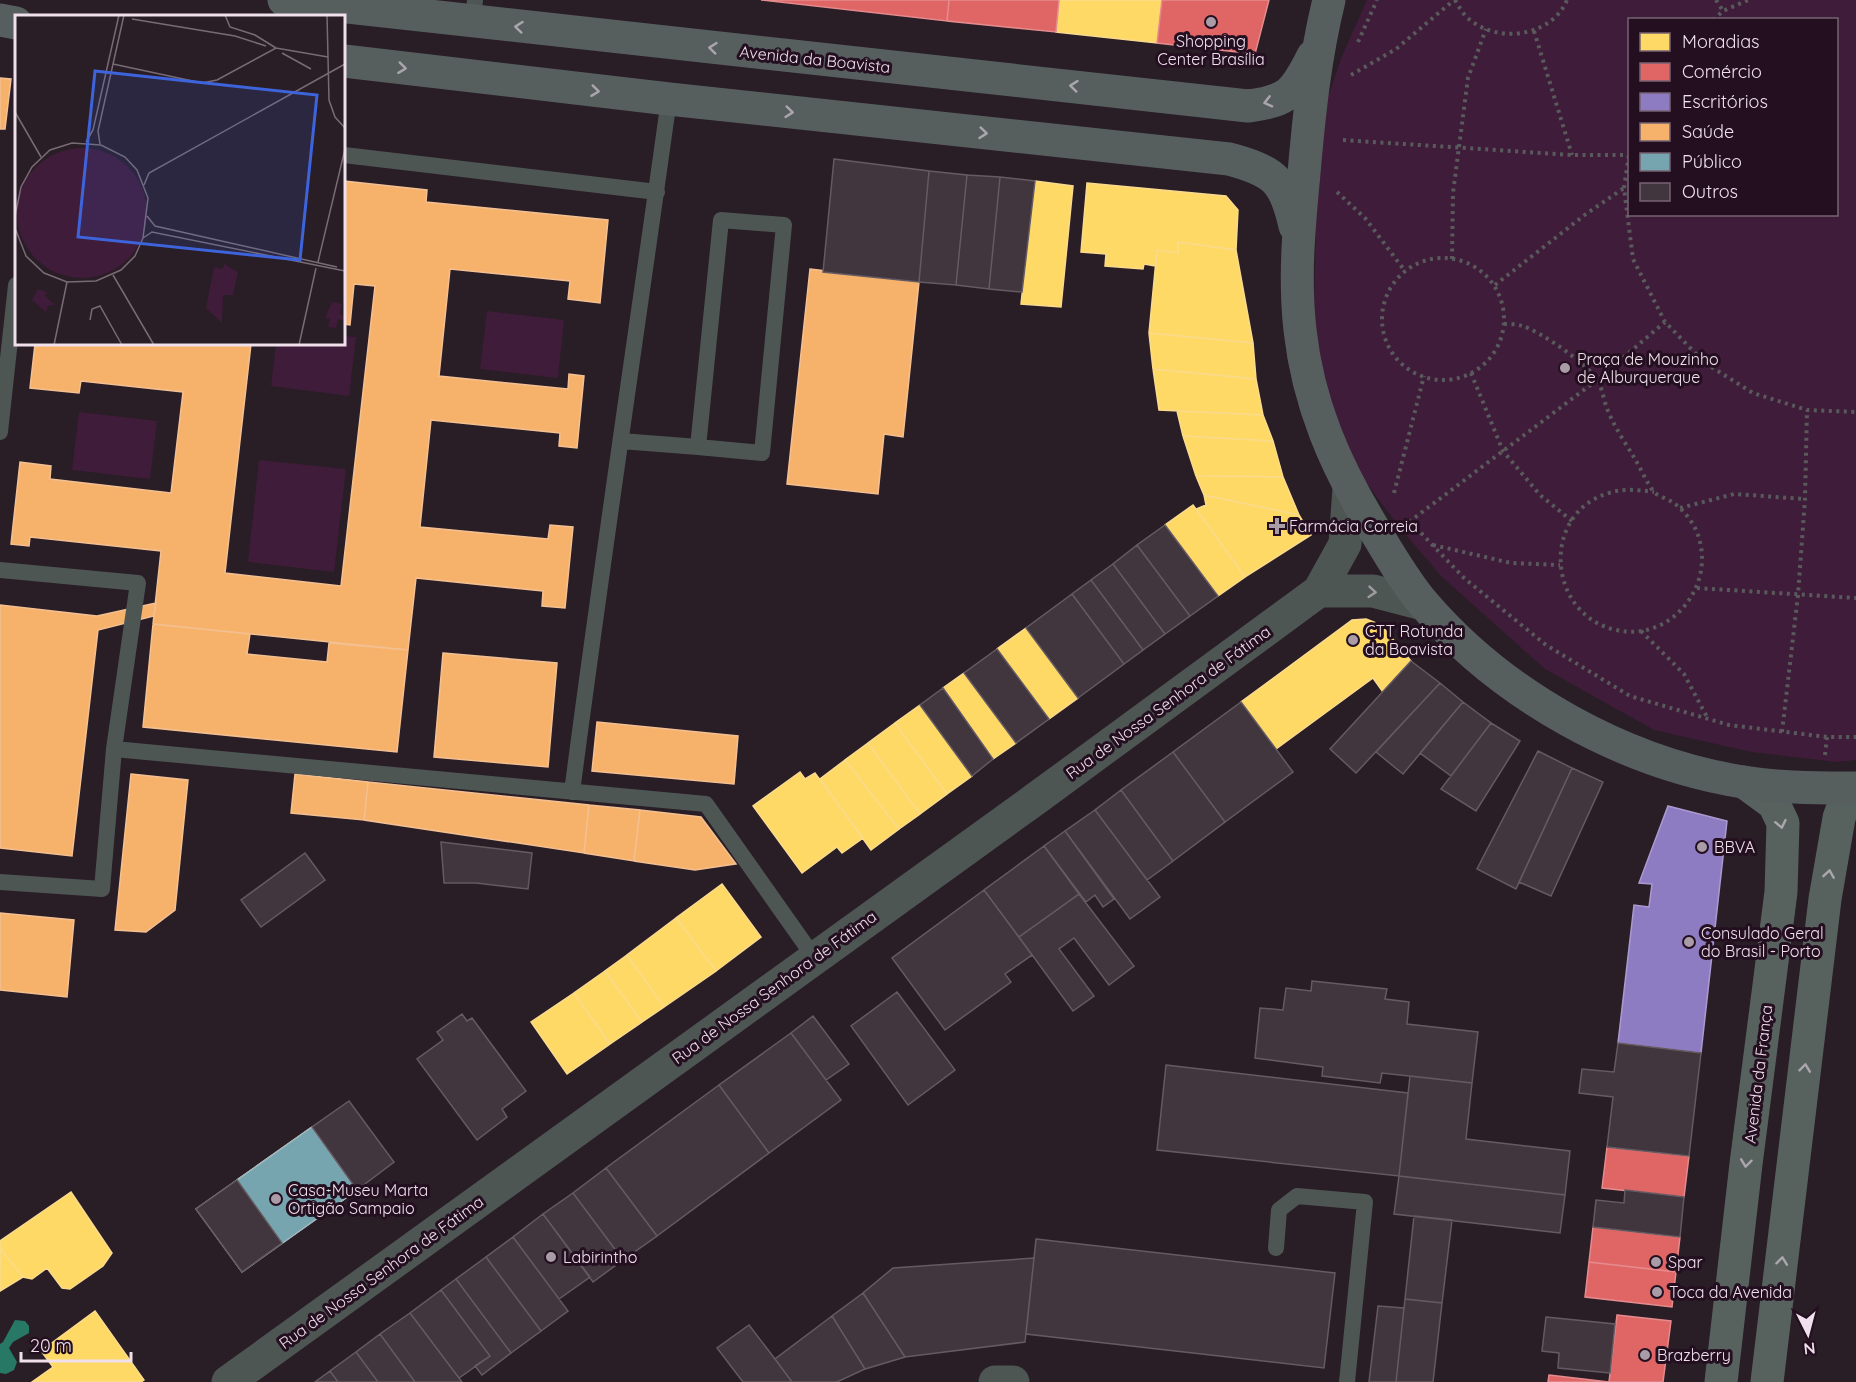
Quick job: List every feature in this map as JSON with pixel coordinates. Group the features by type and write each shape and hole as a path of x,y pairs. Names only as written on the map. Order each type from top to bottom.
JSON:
{"main road":[{"name":"Avenida da Boavista","path":"284,0 474,11 1248,106 1270,103 1288,95 1302,79 1318,46"},
{"path":"1329,0 1318,46 1297,236 1296,284 1300,332 1309,379 1322,426 1349,488 1382,542 1424,604 1476,656 1536,701 1601,738 1671,765 1744,782 1856,788"},
{"path":"0,20 15,23"},
{"path":"345,61 669,99 1229,159 1258,167 1277,180 1290,205 1297,236"},
{"name":"Avenida da França","path":"1721,1382 1782,880 1783,823 1774,804 1744,782"},
{"path":"1767,1382 1827,888 1839,818 1843,807 1856,798"}],"street":[{"name":"Rua de Nossa Senhora de Fátima","path":"228,1382 814,957 1025,807 1319,591 1345,544 1349,488"},
{"path":"1319,591 1373,591 1424,604"},
{"path":"995,1382 1013,1382"}],"lane":[{"path":"572,792 599,581 669,99"},
{"path":"345,155 657,192"},
{"path":"621,441 762,453 783,225 721,220 698,447"},
{"path":"0,432 4,356 15,291"},
{"path":"0,570 138,583 114,749 102,889 0,882"},
{"path":"114,749 706,804 814,957"},
{"path":"1276,1248 1279,1210 1297,1196 1365,1202 1347,1382"}],"path":[{"path":"1356,47 1377,0"},
{"path":"1347,77 1396,49 1454,0 1461,11 1476,24 1494,33 1515,34 1534,30 1552,20 1567,0"},
{"path":"1716,0 1723,11"},
{"path":"1715,18 1723,11 1748,0"},
{"path":"1452,259 1453,193 1468,78 1486,29"},
{"path":"1534,30 1572,154"},
{"path":"1334,139 1572,154 1627,155"},
{"path":"1628,152 1624,188 1633,259 1665,322 1704,363 1753,393 1808,410 1856,412"},
{"path":"1333,188 1365,218 1405,271"},
{"path":"1495,285 1586,214 1624,188"},
{"path":"1452,259 1462,260 1480,270 1495,285 1503,304 1504,324 1499,344 1488,361 1472,373 1452,380 1432,379 1413,373 1397,360 1386,344 1382,324 1383,304 1391,286 1405,271 1422,261 1452,259"},
{"path":"1382,542 1598,380 1665,322"},
{"path":"1504,324 1523,326 1538,333 1570,354 1598,380 1609,413 1654,492"},
{"path":"1472,373 1503,451 1540,495 1572,521"},
{"path":"1387,491 1393,499 1424,376"},
{"path":"1782,732 1798,595 1805,499 1808,410"},
{"path":"1631,489 1654,492 1679,508 1690,520 1700,541 1702,564 1697,588 1684,609 1665,624 1641,631 1617,630 1594,622 1577,607 1565,587 1560,565 1562,542 1572,521 1587,504 1608,493 1631,489"},
{"path":"1679,508 1734,494 1805,499"},
{"path":"1404,514 1409,522 1464,578 1546,645 1630,696 1729,724 1827,737 1856,737"},
{"path":"1432,544 1511,563 1560,565"},
{"path":"1697,588 1856,598"},
{"path":"1641,631 1684,674 1707,718"}],"shaded area":[{"name":"Praça de Mouzinho de Alburquerque","path":"1367,0 1856,0 1856,760 1837,762 1751,752 1654,730 1545,669 1442,577 1400,528 1332,437 1313,357 1316,219 1324,108 1342,56"},
{"path":"487,311 564,320 558,378 480,369"},
{"path":"345,336 356,337 349,396 271,386 276,345 345,345"},
{"path":"79,412 157,421 150,479 72,470"},
{"path":"259,460 346,469 334,572 248,562"},
{"path":"15,1320 25,1321 29,1326 29,1333 13,1342 9,1348 17,1362 14,1370 6,1374 0,1373 0,1344"}],"building: Moradias":[{"path":"1059,0 1162,0 1157,43 1056,32"},
{"path":"1035,181 1073,186 1061,307 1021,304"},
{"path":"1087,183 1226,196 1238,210 1236,250 1178,242 1178,253 1157,250 1156,266 1144,264 1143,269 1105,266 1106,254 1081,252"},
{"path":"1178,242 1236,250 1253,343 1149,333 1157,250 1178,253"},
{"path":"1149,333 1253,343 1256,379 1153,369"},
{"path":"1153,369 1256,379 1263,415 1159,410"},
{"path":"1177,411 1263,415 1273,441 1183,436"},
{"path":"1183,436 1273,441 1283,477 1196,476"},
{"path":"1196,476 1283,477 1299,515 1204,495"},
{"path":"1204,495 1299,515 1311,535 1245,577 1196,509 1206,505"},
{"path":"1193,505 1245,577 1218,596 1165,525"},
{"path":"1366,619 1381,625 1411,661 1383,692 1373,678 1276,749 1241,702 1352,620"},
{"path":"1026,628 1078,698 1049,719 997,649"},
{"path":"964,673 1016,743 993,759 943,688"},
{"path":"920,705 972,776 947,794 895,723"},
{"path":"895,723 947,794 920,814 868,743"},
{"path":"868,743 920,814 899,829 845,760"},
{"path":"845,760 899,829 871,850 820,779"},
{"path":"800,772 805,779 815,773 863,838 842,853 837,847 802,873 753,806"},
{"path":"722,884 761,937 716,971 676,918"},
{"path":"676,918 716,971 664,1007 627,955"},
{"path":"627,955 664,1007 642,1022 605,971"},
{"path":"605,971 642,1022 610,1044 574,993"},
{"path":"574,993 610,1044 567,1074 531,1022"},
{"name":"Casa-Museu Marta Ortigão Sampaio","path":"312,1127 357,1190 282,1243 237,1180"},
{"path":"71,1192 112,1253 103,1266 70,1289 62,1288 47,1268 32,1279 23,1277 0,1248 0,1241"},
{"path":"0,1248 23,1277 0,1291"},
{"path":"95,1311 144,1380 141,1382 32,1382 53,1367 41,1351"}],"building: Comércio":[{"path":"761,0 949,0 947,21"},
{"path":"949,0 1059,0 1056,32 947,21"},
{"name":"Shopping Center Brasília","path":"1162,0 1269,0 1255,54 1157,43"},
{"path":"1607,1147 1689,1156 1684,1197 1602,1188"},
{"path":"1593,1227 1680,1237 1676,1272 1589,1262"},
{"path":"1589,1262 1676,1272 1672,1307 1585,1297"},
{"path":"1617,1315 1671,1321 1663,1382 1609,1382"},
{"path":"1549,1375 1609,1382 1548,1382"}],"building: Escritórios":[{"path":"1668,806 1727,821 1701,1053 1618,1043 1634,905 1649,907 1652,884 1639,883"}],"building: Saúde":[{"path":"0,78 11,79 5,129 0,129"},
{"path":"345,181 427,190 426,202 608,220 600,303 568,299 570,281 450,269 439,376 568,389 569,374 584,376 577,448 559,446 560,433 431,420 420,527 548,539 550,525 573,527 565,608 542,606 543,591 416,578 408,650 153,624 161,551 30,537 29,546 11,544 20,462 51,466 50,479 171,493 183,392 81,381 79,393 30,388 35,345 251,345 225,573 341,586 375,286 354,284 350,325 345,324"},
{"path":"810,269 919,282 903,437 884,434 878,494 787,484"},
{"path":"156,603 154,616 98,630 72,856 0,848 0,605 97,616"},
{"path":"153,624 250,634 247,654 327,662 329,643 408,650 397,752 143,727"},
{"path":"443,653 557,663 548,767 434,757"},
{"path":"597,722 738,736 734,784 592,771"},
{"path":"131,774 188,780 175,910 146,932 115,930"},
{"path":"295,774 368,782 364,820 291,813"},
{"path":"368,782 589,805 584,853 364,820"},
{"path":"589,805 640,810 634,861 584,853"},
{"path":"640,810 701,817 736,864 695,870 634,861"},
{"path":"0,913 74,920 67,997 0,990"}],"building: Público":[{"name":"Casa-Museu Marta Ortigão Sampaio","path":"312,1127 357,1190 242,1272 196,1209"}],"building: Outros":[{"path":"834,159 929,171 919,282 823,272"},
{"path":"929,171 967,175 956,285 919,282"},
{"path":"967,175 1000,177 989,289 956,285"},
{"path":"1000,177 1035,181 1022,292 989,289"},
{"path":"1165,525 1218,596 1190,616 1137,545"},
{"path":"1137,545 1190,616 1165,634 1113,564"},
{"path":"1113,564 1165,634 1143,650 1091,580"},
{"path":"1091,580 1143,650 1124,664 1072,594"},
{"path":"1072,594 1124,664 1078,698 1026,628"},
{"path":"997,649 1049,719 1016,743 964,673"},
{"path":"1411,661 1440,683 1356,773 1330,749"},
{"path":"1440,683 1463,702 1403,774 1376,752"},
{"path":"943,688 993,759 972,776 920,705"},
{"path":"1241,702 1293,772 1225,822 1173,752"},
{"path":"1463,702 1491,723 1451,776 1420,753"},
{"path":"1491,723 1520,741 1476,811 1441,789"},
{"path":"1538,751 1572,768 1516,889 1477,869"},
{"path":"1173,752 1225,822 1173,861 1121,790"},
{"path":"1572,768 1603,782 1551,896 1519,882"},
{"path":"1121,790 1173,861 1147,880 1095,810"},
{"path":"1095,810 1160,897 1130,919 1065,831"},
{"path":"1065,831 1114,899 1103,907 1095,895 1086,902 1044,846"},
{"path":"441,842 532,853 528,889 476,883 444,883"},
{"path":"1044,846 1079,894 1019,937 984,890"},
{"path":"305,853 325,880 261,927 241,900"},
{"path":"984,890 1032,955 1005,974 1011,982 945,1030 892,958"},
{"path":"1079,894 1134,966 1109,985 1074,938 1059,949 1094,996 1073,1011 1019,937"},
{"path":"1312,981 1387,989 1385,999 1409,1002 1407,1024 1478,1032 1472,1083 1382,1073 1380,1083 1322,1076 1323,1067 1255,1058 1260,1008 1283,1010 1286,988 1311,991"},
{"path":"897,992 955,1070 908,1105 851,1026"},
{"path":"462,1014 467,1021 472,1018 526,1091 502,1109 507,1117 477,1140 417,1059 443,1040 437,1032"},
{"path":"813,1016 849,1064 826,1080 791,1033"},
{"path":"791,1033 841,1100 769,1153 719,1085"},
{"path":"1618,1043 1701,1053 1689,1156 1607,1147 1613,1097 1579,1093 1582,1069 1614,1072"},
{"path":"1166,1065 1408,1093 1399,1176 1157,1150"},
{"path":"1410,1076 1472,1083 1466,1139 1570,1151 1565,1195 1399,1176"},
{"path":"719,1085 769,1153 657,1236 606,1168"},
{"path":"349,1101 394,1162 357,1190 312,1127"},
{"path":"606,1168 657,1236 623,1260 573,1193"},
{"path":"1399,1176 1565,1195 1560,1233 1394,1214"},
{"path":"237,1180 282,1243 242,1272 196,1209"},
{"path":"1625,1190 1684,1197 1680,1237 1593,1227 1596,1200 1624,1203"},
{"path":"573,1193 623,1260 593,1282 543,1214"},
{"name":"Labirintho","path":"543,1214 590,1277 559,1299 513,1237"},
{"path":"1414,1216 1452,1220 1442,1303 1405,1299"},
{"path":"513,1237 568,1311 541,1331 486,1257"},
{"path":"1036,1239 1335,1273 1324,1368 1026,1334"},
{"path":"486,1257 541,1331 511,1353 456,1279"},
{"path":"1034,1258 1025,1342 905,1357 863,1293 893,1268"},
{"path":"456,1279 511,1353 482,1375 475,1366 490,1356 441,1290"},
{"path":"441,1290 490,1356 459,1378 410,1313"},
{"path":"863,1293 905,1357 865,1369 832,1316"},
{"path":"1405,1299 1442,1303 1433,1382 1396,1382"},
{"path":"1378,1306 1404,1308 1396,1382 1369,1382"},
{"path":"410,1313 462,1382 415,1382 380,1334"},
{"path":"832,1316 865,1369 837,1382 792,1382 775,1359"},
{"path":"1546,1317 1615,1324 1610,1373 1558,1368 1559,1353 1542,1351"},
{"path":"749,1325 792,1382 743,1382 717,1348"},
{"path":"380,1334 415,1382 378,1382 356,1352"},
{"path":"356,1352 378,1382 338,1382 330,1371"},
{"path":"330,1371 338,1382 315,1382"}],"place":[{"name":"Shopping Center Brasília","path":"1211,22"},
{"name":"Praça de Mouzinho de Alburquerque","path":"1565,368"},
{"name":"Farmácia Correia","path":"1277,526"},
{"name":"CTT Rotunda da Boavista","path":"1353,640"},
{"name":"BBVA","path":"1702,847"},
{"name":"Consulado Geral do Brasil - Porto","path":"1689,942"},
{"name":"Casa-Museu Marta Ortigão Sampaio","path":"276,1199"},
{"name":"Labirintho","path":"551,1257"},
{"name":"Spar","path":"1656,1262"},
{"name":"Toca da Avenida","path":"1657,1292"},
{"name":"Brazberry","path":"1645,1355"}]}
